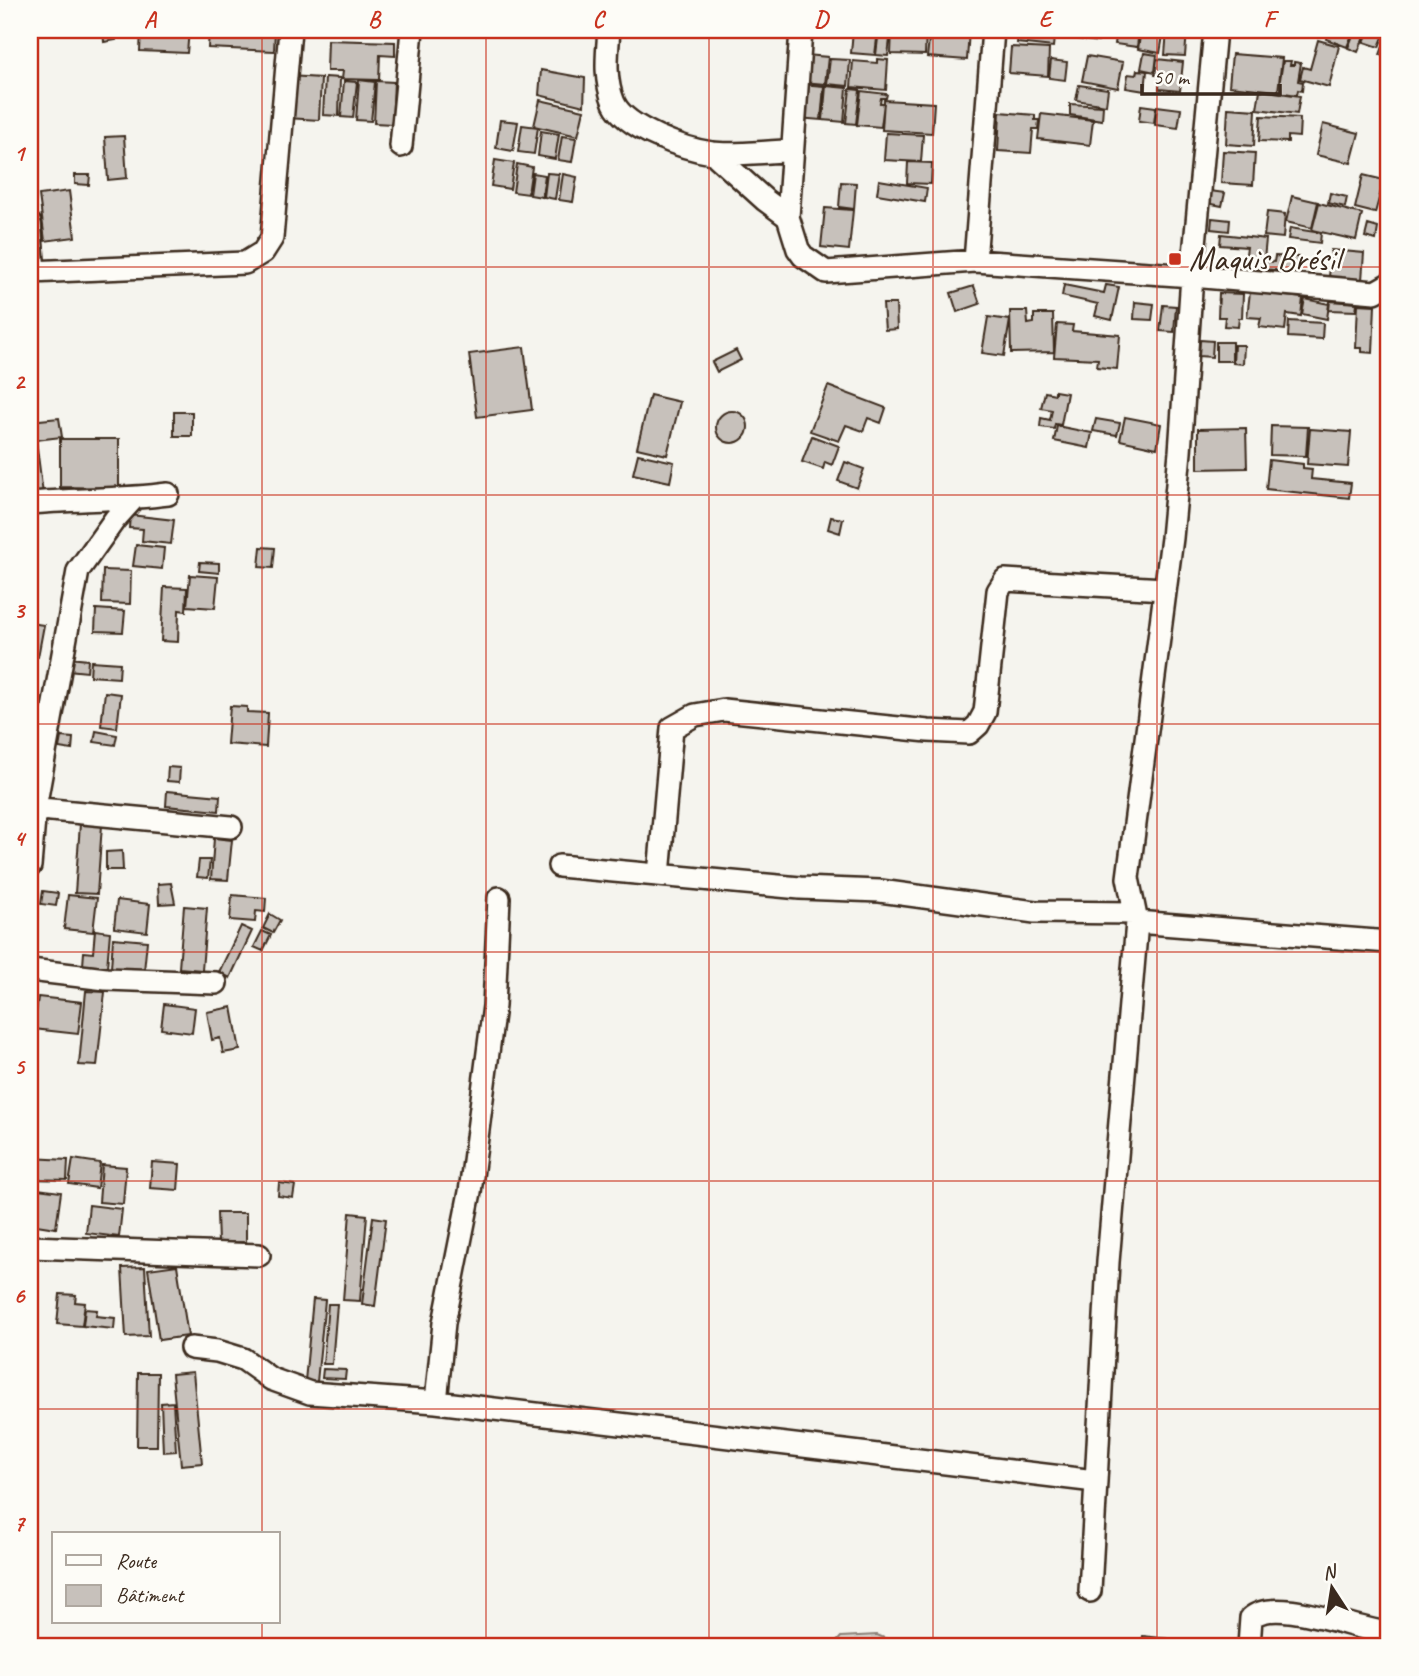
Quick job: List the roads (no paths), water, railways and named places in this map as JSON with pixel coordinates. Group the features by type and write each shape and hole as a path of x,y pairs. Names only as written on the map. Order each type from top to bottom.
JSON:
{"street":[{"path":"30,224 32,272 245,263 263,252 272,238 290,30"},
{"path":"401,146 412,30"},
{"path":"609,30 605,72 615,106 629,123 668,140 713,153 792,150"},
{"path":"801,30 788,217 798,249 803,256 826,272 975,261 1375,292 1389,286"},
{"path":"975,261 993,30"},
{"path":"1090,1591 1108,1262 1136,918 1128,878 1180,452 1192,276 1215,30"},
{"path":"713,153 788,217"},
{"path":"30,503 168,494"},
{"path":"30,866 33,808 78,571 115,519 134,498"},
{"path":"659,875 672,728 695,715 724,710 969,733 978,725 985,712 998,591 1005,580 1165,589"},
{"path":"33,808 231,827"},
{"path":"559,866 800,888 880,891 1035,912 1136,918 1389,942"},
{"path":"436,1402 444,1323 470,1192 494,1006 499,898"},
{"path":"31,969 106,979 216,983"},
{"path":"30,1247 259,1255"},
{"path":"191,1348 217,1351 243,1359 271,1379 310,1393 436,1402 1096,1481"},
{"path":"1250,1646 1251,1618 1264,1612 1315,1615 1389,1633"}],"place":[{"name":"Maquis Brésil","path":"1175,259"}]}
